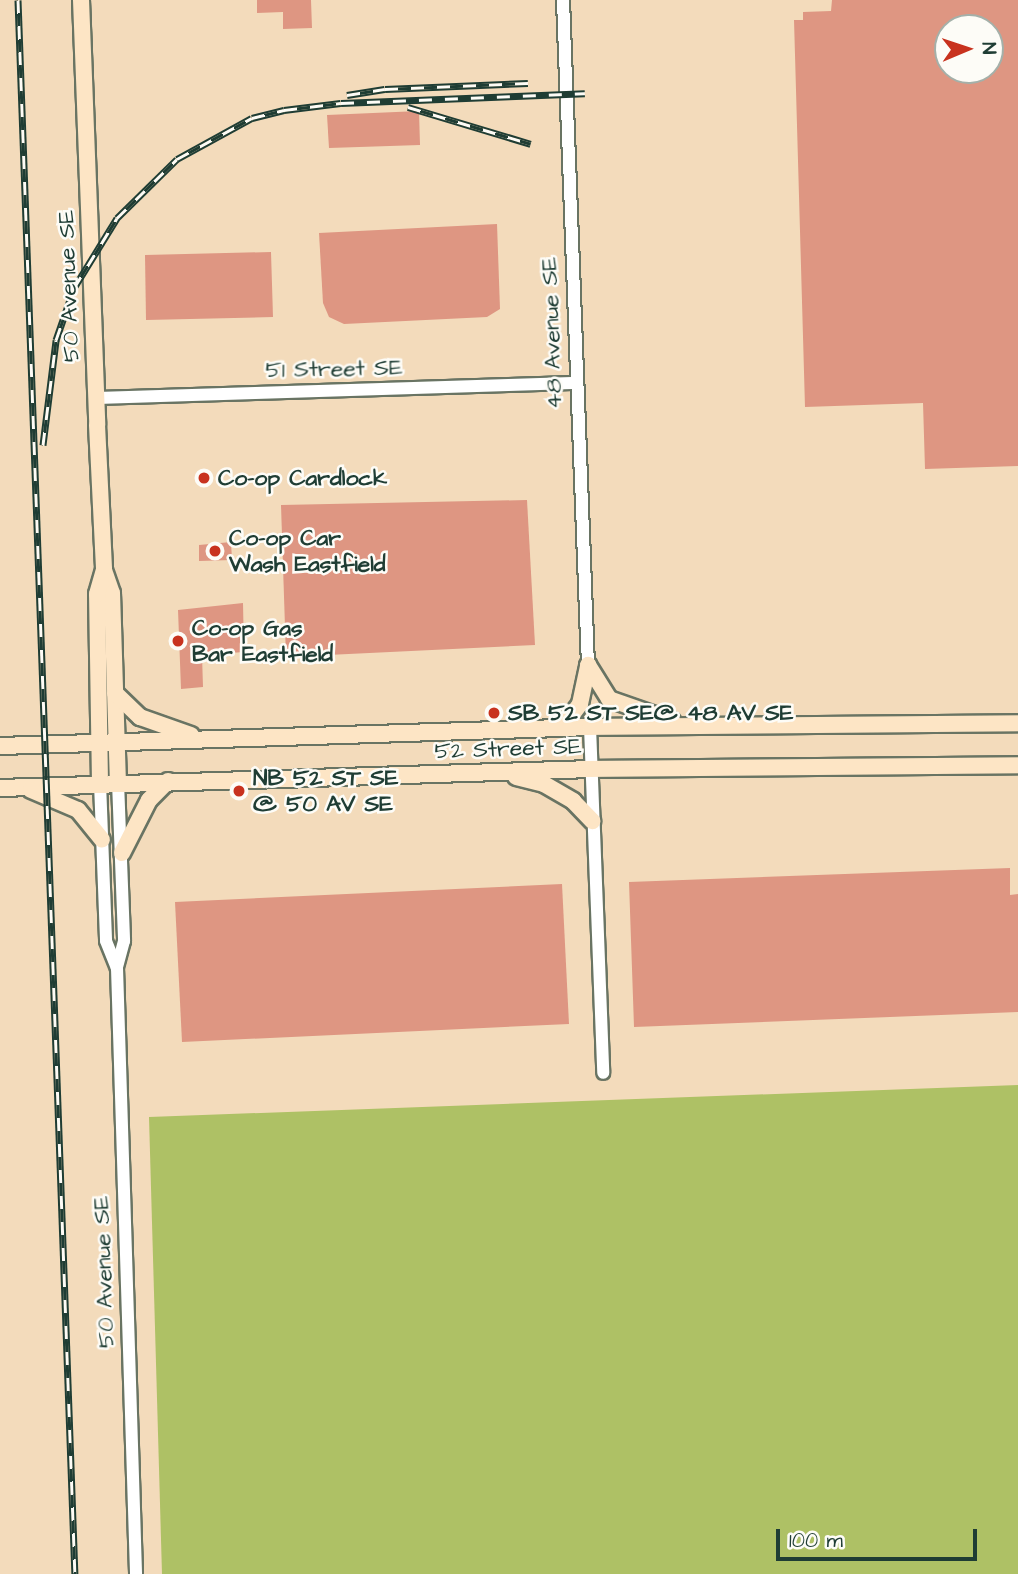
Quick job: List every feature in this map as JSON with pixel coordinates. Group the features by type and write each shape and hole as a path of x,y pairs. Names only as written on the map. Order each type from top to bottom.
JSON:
{"main road":[{"name":"50 Avenue SE","path":"81,0 95,398 104,570 112,593 118,782"},
{"name":"50 Avenue SE","path":"100,783 97,594 104,570"},
{"path":"588,665 609,699 688,725"},
{"path":"562,728 580,704 588,665"},
{"path":"115,693 140,717 204,739"},
{"name":"52 Street SE","path":"0,746 590,727 1018,723"},
{"name":"52 Street SE","path":"0,788 118,782 591,769 1018,765"},
{"path":"497,772 544,783 573,801 592,821"},
{"path":"122,853 149,800 168,781"},
{"path":"22,787 68,804 102,840"}],"street":[{"name":"48 Avenue SE","path":"563,0 574,383 588,665"},
{"name":"51 Street SE","path":"95,398 574,383"},
{"path":"590,727 603,1073"},
{"name":"50 Avenue SE","path":"118,782 124,941 117,968 136,1574"},
{"name":"50 Avenue SE","path":"100,783 106,941 117,968"}],"green space":[{"path":"1018,1085 1018,1574 162,1574 149,1117"}],"building":[{"path":"257,0 311,0 312,28 283,29 283,12 257,13"},
{"path":"832,0 1018,0 1018,466 925,469 923,403 805,407 794,20 803,20 803,12 831,11"},
{"path":"419,111 420,145 329,148 327,115"},
{"path":"497,224 500,309 487,317 344,324 329,317 323,303 319,233"},
{"path":"271,252 273,317 146,320 145,255"},
{"path":"527,500 535,645 286,657 281,505"},
{"name":"Co-op Car Wash Eastfield","path":"231,542 232,560 199,561 199,545"},
{"path":"243,603 244,652 202,655 203,687 181,689 178,610"},
{"path":"1010,868 1010,895 1018,894 1018,1012 634,1027 629,882"},
{"path":"562,884 569,1024 182,1042 175,902"}],"railway":[{"path":"18,0 75,1574"},
{"path":"347,95 385,89 528,83"},
{"path":"43,445 56,340 74,288 117,218 177,159 252,118 284,110 341,103 585,93"},
{"path":"408,107 531,144"}],"place":[{"name":"Co-op Cardlock","path":"204,478"},
{"name":"Co-op Car Wash Eastfield","path":"215,551"},
{"name":"Co-op Gas Bar Eastfield","path":"178,641"},
{"name":"SB 52 ST SE@ 48 AV SE","path":"494,713"},
{"name":"NB 52 ST SE @ 50 AV SE","path":"239,791"}]}
